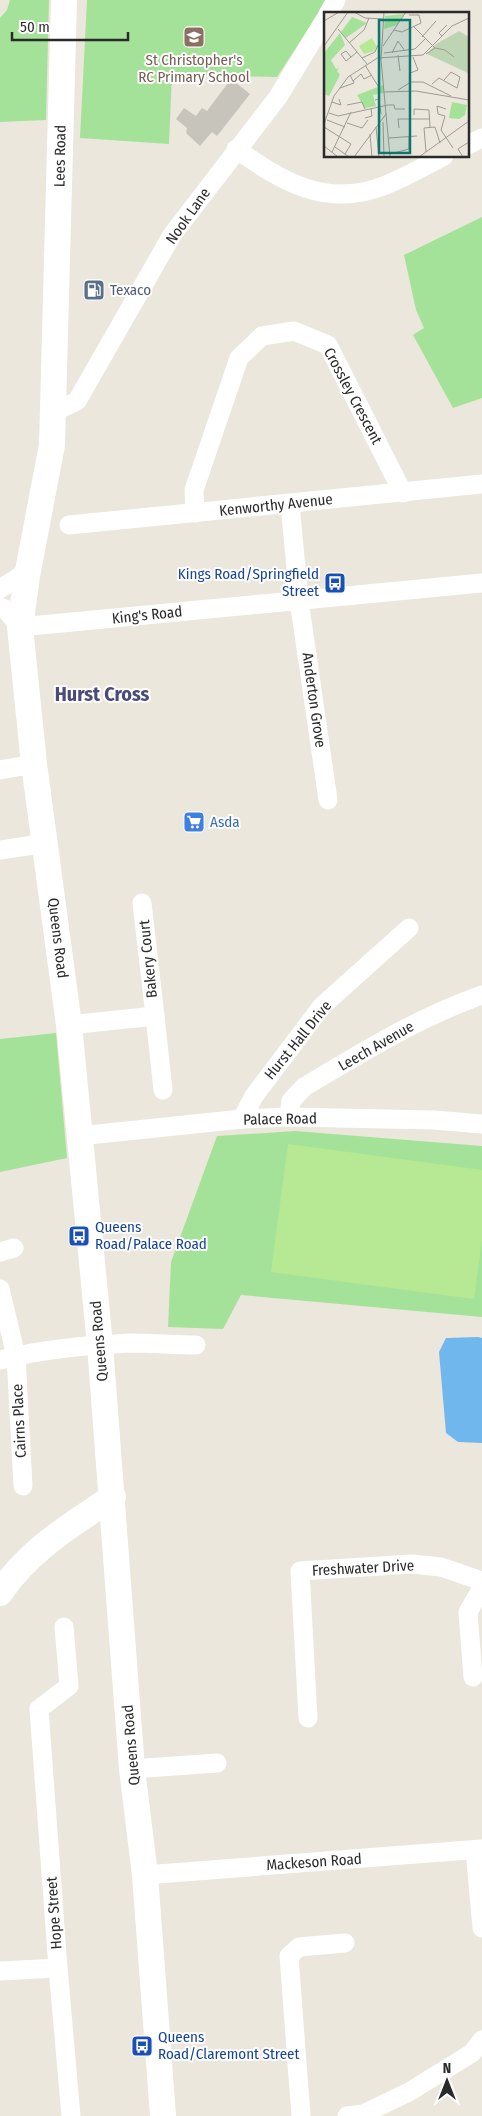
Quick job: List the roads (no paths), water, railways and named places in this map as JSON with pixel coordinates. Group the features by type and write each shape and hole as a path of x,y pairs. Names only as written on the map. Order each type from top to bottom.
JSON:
{"main road":[{"name":"Lees Road","path":"54,412 64,0"},
{"name":"Queens Road","path":"54,412 52,446 28,569 20,627 34,764 69,1025 100,1345 113,1497 132,1769 146,1875 163,2116"},
{"path":"0,1592 12,1574 60,1532 113,1497"}],"street":[{"path":"329,12 336,0"},
{"name":"Nook Lane","path":"54,412 77,401 172,235 236,149 278,97 324,21"},
{"path":"470,143 482,138"},
{"path":"236,149 271,173 298,186 322,193 337,194 366,191 385,186 440,158"},
{"name":"Crossley Crescent","path":"195,514 194,490 239,358 262,336 294,332 328,345 403,493"},
{"name":"Kenworthy Avenue","path":"69,525 195,514 482,484"},
{"name":"Anderton Grove","path":"290,504 299,600 328,800"},
{"path":"0,589 28,569"},
{"name":"King's Road","path":"20,627 482,583"},
{"path":"0,607 20,627"},
{"path":"0,770 34,764"},
{"path":"0,850 46,843"},
{"name":"Bakery Court","path":"142,903 163,1090"},
{"name":"Hurst Hall Drive","path":"242,1119 254,1096 322,1006 409,928"},
{"name":"Leech Avenue","path":"289,1118 291,1101 304,1087 403,1028 482,995"},
{"name":"Bakery Court","path":"69,1025 154,1016"},
{"name":"Palace Road","path":"79,1136 242,1119 434,1120 482,1124"},
{"name":"Cairns Place","path":"0,1289 23,1486"},
{"path":"8,1358 100,1345 131,1343 196,1345"},
{"name":"Freshwater Drive","path":"308,1718 300,1571 412,1564 441,1567 482,1581"},
{"path":"473,1677 468,1612 482,1588"},
{"name":"Hope Street","path":"64,1627 69,1686 39,1709 71,2116"},
{"path":"132,1769 217,1763"},
{"path":"478,1849 482,1928"},
{"name":"Mackeson Road","path":"146,1875 478,1849"},
{"path":"301,2116 289,1956 299,1947 345,1943"},
{"path":"0,1971 58,1968"},
{"path":"347,2116 362,2114 409,2092 472,2052 482,2040"}],"water":[{"path":"446,1338 482,1338 482,1443 458,1442 446,1433 439,1352"}],"place":[{"name":"St Christopher's RC Primary School","path":"194,37"},
{"name":"Texaco","path":"94,290"},
{"name":"Kings Road/Springfield Street","path":"335,583"},
{"name":"Asda","path":"194,822"},
{"name":"Queens Road/Palace Road","path":"79,1236"},
{"name":"Queens Road/Claremont Street","path":"142,2046"}],"district":[{"name":"Hurst Cross","path":"102,694"}]}
